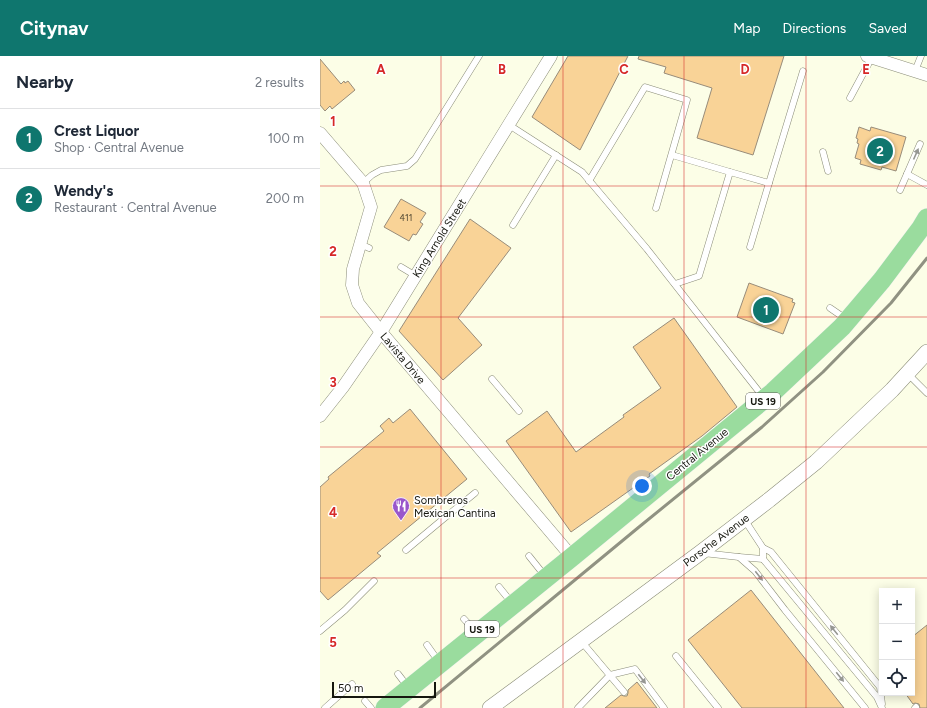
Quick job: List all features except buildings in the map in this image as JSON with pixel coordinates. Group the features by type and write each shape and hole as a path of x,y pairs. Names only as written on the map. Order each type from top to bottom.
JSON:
{"main road":[{"name":"Central Avenue","path":"385,708 404,681 440,664 783,383 847,320 882,280 927,218"}],"street":[{"name":"King Arnold Street","path":"320,416 343,387 381,332 552,56"},
{"path":"870,57 927,75"},
{"name":"Lavista Drive","path":"320,133 363,183 371,207 365,246 353,269 352,285 358,303 572,557"},
{"name":"Porsche Avenue","path":"490,708 700,553 816,462 892,390 927,352"}],"lane":[{"path":"363,183 372,175 381,170 407,166 415,159 479,56"},
{"path":"915,71 921,56"},
{"path":"850,98 870,57"},
{"path":"750,247 803,71"},
{"path":"589,181 645,87 687,100 656,208"},
{"path":"509,125 582,172 647,249 765,399"},
{"path":"900,190 920,144"},
{"path":"823,152 828,171"},
{"path":"513,225 556,155"},
{"path":"672,155 769,183"},
{"path":"675,284 699,276 730,172"},
{"path":"907,174 927,185"},
{"path":"401,267 416,276"},
{"path":"830,308 847,320"},
{"path":"908,373 927,393"},
{"path":"492,379 519,411"},
{"path":"406,550 475,493"},
{"path":"744,518 763,548 771,552 880,687 882,708"},
{"path":"763,548 763,559 877,697 882,708"},
{"path":"700,553 739,558 763,559"},
{"path":"529,556 546,577"},
{"path":"739,558 755,571 865,708"},
{"path":"320,631 345,610 374,581"},
{"path":"499,587 513,604"},
{"path":"464,619 477,634"},
{"path":"581,641 624,692"},
{"path":"427,645 440,664"},
{"path":"676,656 718,708"},
{"path":"578,708 610,675 635,669 664,708"},
{"path":"325,708 352,684"},
{"path":"365,701 371,708"}],"railway":[{"path":"420,708 762,427 823,372 891,303 927,258"}],"place":[{"name":"Wendy's","path":"880,151"},
{"name":"Crest Liquor","path":"766,310"},
{"name":"Sombreros Mexican Cantina","path":"401,521"}]}
